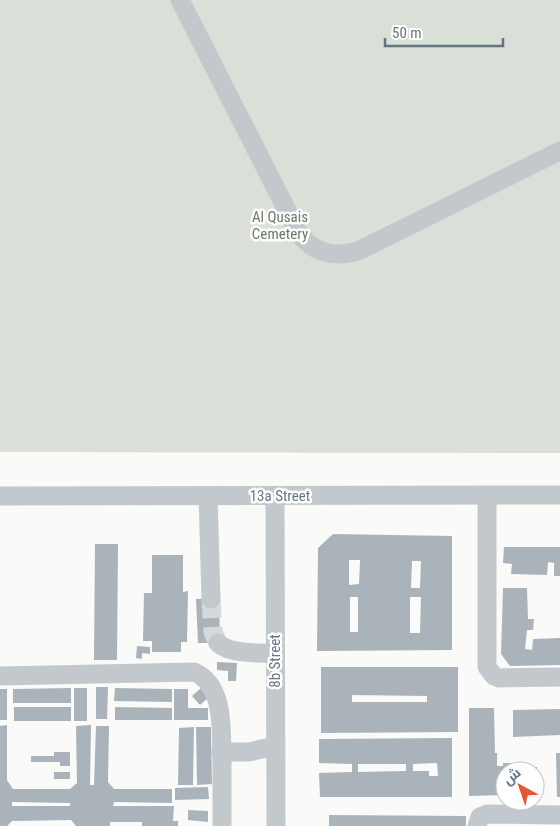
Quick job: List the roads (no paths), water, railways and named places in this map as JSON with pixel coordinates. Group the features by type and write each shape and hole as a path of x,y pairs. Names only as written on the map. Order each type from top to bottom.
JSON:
{"street":[{"path":"180,0 297,230 308,244 324,253 340,255 358,251 560,150"},
{"name":"13a Street","path":"0,496 560,495"},
{"path":"208,496 211,598"},
{"name":"8b Street","path":"275,496 276,826"},
{"path":"487,496 487,667 494,676 499,678 560,676"},
{"path":"218,643 222,647 232,650 275,654"},
{"path":"0,676 194,672 207,681 215,695 221,720 222,826"},
{"path":"221,752 249,752 275,746"},
{"path":"477,826 480,817 487,814 560,815"}],"tunnel":[{"path":"211,599 213,632 218,643"}],"park label":[{"name":"Al Qusais Cemetery","path":"280,226"}]}
